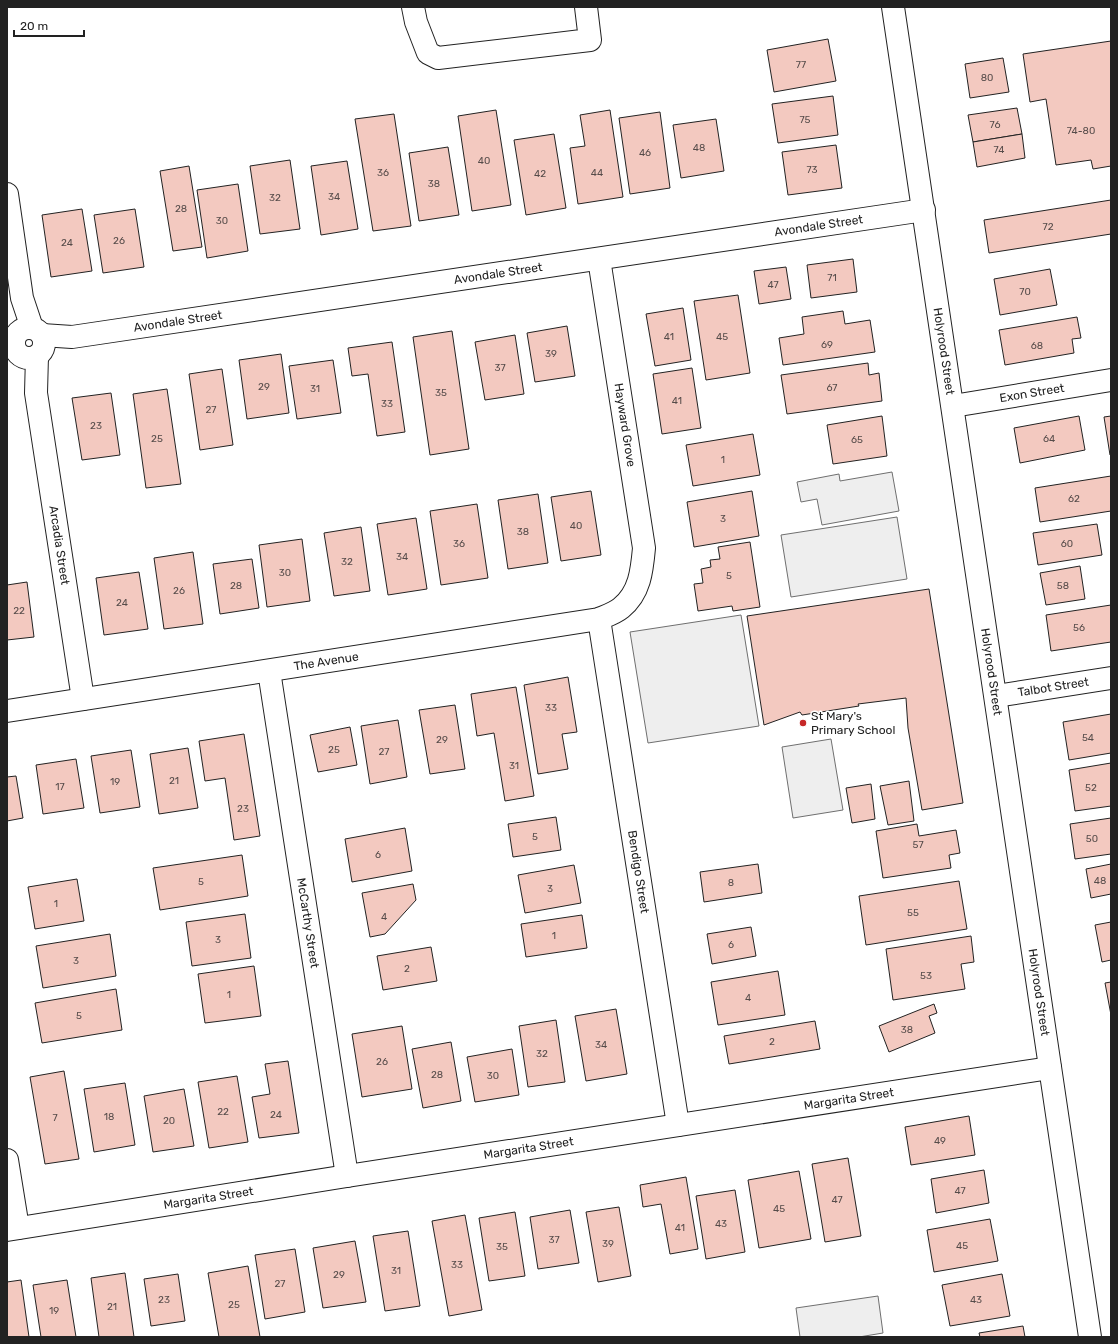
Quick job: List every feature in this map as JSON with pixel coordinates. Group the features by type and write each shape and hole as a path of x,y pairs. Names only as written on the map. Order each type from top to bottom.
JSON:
{"street":[{"path":"413,7 416,22 428,53 438,58 590,40 586,7"},
{"name":"Holyrood Street","path":"894,7 1090,1337"},
{"name":"Arcadia Street","path":"7,194 22,298 24,344 36,393 83,699"},
{"name":"Avondale Street","path":"24,344 924,210"},
{"name":"Hayward Grove","path":"599,259 644,548 642,571 636,590"},
{"name":"Exon Street","path":"953,406 1111,380"},
{"name":"The Avenue","path":"7,711 599,619 622,608 636,590"},
{"name":"Bendigo Street","path":"599,619 678,1125"},
{"name":"McCarthy Street","path":"269,671 347,1176"},
{"name":"Talbot Street","path":"996,696 1111,678"},
{"name":"Margarita Street","path":"12,1229 1050,1068"},
{"path":"7,1160 12,1229"}],"shaded area":[{"path":"892,472 899,511 822,525 817,499 801,502 797,482 839,474 840,481"},
{"path":"897,517 907,579 791,597 781,535"},
{"path":"741,615 759,726 648,743 630,632"},
{"path":"831,739 843,810 793,818 782,747"},
{"path":"878,1296 883,1333 859,1337 800,1337 796,1308"}],"building":[{"path":"828,39 836,81 774,92 767,50"},
{"path":"1111,41 1111,166 1093,169 1091,160 1056,165 1046,99 1030,102 1023,54"},
{"path":"1003,58 1009,92 970,98 965,64"},
{"path":"833,96 838,135 778,143 772,104"},
{"path":"1017,108 1022,134 973,142 968,115"},
{"path":"496,110 511,205 472,211 458,116"},
{"path":"610,110 623,197 578,204 570,148 585,146 580,115"},
{"path":"660,112 670,188 630,194 619,118"},
{"path":"394,114 411,226 373,231 355,119"},
{"path":"716,119 724,171 681,178 673,125"},
{"path":"554,134 566,208 526,215 514,140"},
{"path":"1022,134 1025,158 977,167 973,142"},
{"path":"836,145 842,188 788,195 782,152"},
{"path":"448,147 459,215 419,221 409,153"},
{"path":"290,160 300,229 260,234 250,166"},
{"path":"347,161 358,229 321,235 311,166"},
{"path":"189,166 202,247 173,251 160,171"},
{"path":"238,184 248,251 207,258 197,190"},
{"path":"1111,200 1111,234 989,253 984,220"},
{"path":"82,209 92,271 51,277 42,215"},
{"path":"135,209 144,267 103,273 94,215"},
{"path":"853,259 857,292 811,298 807,265"},
{"path":"786,267 791,299 759,304 754,271"},
{"path":"1050,269 1057,305 1000,315 994,279"},
{"path":"738,295 750,373 706,380 694,301"},
{"path":"683,308 691,360 655,366 646,314"},
{"path":"843,311 845,324 870,320 875,352 783,365 779,338 804,334 802,317"},
{"path":"1077,317 1081,338 1072,339 1074,353 1005,365 999,330"},
{"path":"567,326 575,376 535,382 527,333"},
{"path":"452,331 469,449 430,455 413,337"},
{"path":"515,335 524,394 485,400 475,342"},
{"path":"392,342 405,432 377,436 368,374 352,376 348,348"},
{"path":"281,354 289,413 247,419 239,360"},
{"path":"333,360 341,413 297,419 289,366"},
{"path":"868,363 869,375 879,373 882,401 787,414 781,375"},
{"path":"692,368 701,428 662,434 653,374"},
{"path":"222,369 233,445 200,450 189,374"},
{"path":"167,389 181,484 146,488 133,394"},
{"path":"111,393 120,455 82,460 72,398"},
{"path":"882,416 887,456 833,464 827,425"},
{"path":"1079,416 1085,450 1020,463 1014,428"},
{"path":"1111,416 1111,455 1110,455 1104,417"},
{"path":"753,434 760,475 693,486 686,445"},
{"path":"1111,476 1111,511 1040,522 1035,488"},
{"path":"591,491 601,555 561,561 551,497"},
{"path":"752,491 759,536 694,547 687,502"},
{"path":"538,494 548,563 508,569 498,500"},
{"path":"477,504 488,578 441,585 430,511"},
{"path":"416,518 427,589 388,595 377,524"},
{"path":"1097,524 1102,555 1038,565 1033,533"},
{"path":"361,527 370,591 334,596 324,533"},
{"path":"302,539 310,601 267,607 259,545"},
{"path":"750,542 760,607 733,611 732,606 698,611 694,584 703,583 701,569 711,567 710,560 720,559 718,547"},
{"path":"193,552 203,624 164,629 154,558"},
{"path":"252,559 259,608 220,614 213,564"},
{"path":"1080,566 1085,599 1046,605 1040,573"},
{"path":"139,572 148,629 104,635 96,578"},
{"path":"27,582 34,637 7,640 7,585"},
{"path":"929,589 963,803 922,810 908,728 906,698 858,704 859,706 802,715 800,712 764,725 747,616"},
{"path":"1111,605 1111,642 1051,651 1046,615"},
{"path":"568,677 577,732 562,734 568,769 538,774 524,685"},
{"path":"516,687 534,796 505,801 494,733 477,736 471,694"},
{"path":"455,705 465,769 430,774 419,710"},
{"path":"1111,714 1111,753 1069,760 1063,722"},
{"path":"398,720 407,777 370,784 361,726"},
{"path":"350,727 357,765 318,772 310,735"},
{"path":"244,734 260,836 234,840 225,778 205,781 199,741"},
{"path":"188,748 198,808 159,814 150,754"},
{"path":"131,750 140,807 100,813 91,756"},
{"path":"76,759 84,808 43,814 36,765"},
{"path":"1111,763 1111,806 1075,811 1069,770"},
{"path":"16,776 23,818 7,821 7,777"},
{"path":"909,781 914,821 888,825 880,786"},
{"path":"871,784 875,819 852,823 846,788"},
{"path":"556,817 561,850 513,857 508,824"},
{"path":"1111,818 1111,854 1075,859 1070,824"},
{"path":"917,824 919,836 956,830 960,853 949,855 951,868 883,878 876,831"},
{"path":"405,828 412,871 352,882 345,839"},
{"path":"242,855 248,896 160,910 153,868"},
{"path":"758,864 762,893 704,902 700,872"},
{"path":"1111,864 1111,894 1091,898 1086,869"},
{"path":"574,865 581,903 525,913 518,875"},
{"path":"77,879 84,921 35,929 28,887"},
{"path":"959,881 967,929 866,945 859,896"},
{"path":"413,884 416,900 385,934 370,937 362,893"},
{"path":"245,914 251,958 192,966 186,922"},
{"path":"582,915 587,948 526,957 521,924"},
{"path":"1111,922 1111,960 1102,962 1095,925"},
{"path":"751,927 756,956 712,964 707,934"},
{"path":"110,934 116,976 43,988 36,946"},
{"path":"971,936 974,962 961,964 965,989 893,1000 886,949"},
{"path":"431,947 437,981 383,990 377,956"},
{"path":"254,966 261,1016 205,1023 198,974"},
{"path":"778,971 785,1015 718,1025 711,982"},
{"path":"1111,982 1111,1015 1105,983"},
{"path":"116,989 122,1030 42,1043 35,1003"},
{"path":"934,1004 937,1013 929,1016 935,1033 889,1052 879,1026"},
{"path":"616,1009 627,1074 586,1081 575,1016"},
{"path":"556,1020 565,1082 528,1087 519,1026"},
{"path":"815,1021 820,1049 729,1064 724,1036"},
{"path":"402,1026 412,1089 362,1097 352,1034"},
{"path":"451,1042 461,1101 423,1108 412,1049"},
{"path":"512,1049 519,1095 475,1102 467,1057"},
{"path":"288,1061 299,1133 259,1138 252,1097 270,1094 265,1064"},
{"path":"64,1071 79,1159 45,1164 30,1077"},
{"path":"237,1076 248,1142 209,1148 198,1082"},
{"path":"125,1083 135,1145 94,1152 84,1089"},
{"path":"184,1089 194,1146 153,1152 144,1096"},
{"path":"969,1116 975,1155 911,1165 905,1127"},
{"path":"848,1158 861,1236 825,1242 812,1164"},
{"path":"984,1170 989,1203 936,1213 931,1179"},
{"path":"799,1171 811,1239 759,1248 748,1180"},
{"path":"686,1177 698,1249 670,1254 661,1204 643,1207 640,1185"},
{"path":"735,1190 745,1252 706,1259 696,1196"},
{"path":"619,1207 631,1276 598,1282 586,1212"},
{"path":"570,1210 579,1263 538,1269 530,1217"},
{"path":"515,1212 525,1276 489,1281 479,1218"},
{"path":"465,1215 482,1310 449,1316 432,1221"},
{"path":"990,1219 998,1261 934,1272 927,1230"},
{"path":"408,1231 420,1306 385,1311 373,1236"},
{"path":"355,1241 366,1302 323,1308 313,1248"},
{"path":"295,1249 305,1312 265,1319 255,1255"},
{"path":"248,1266 260,1337 219,1337 208,1273"},
{"path":"125,1273 134,1337 99,1337 91,1278"},
{"path":"178,1274 185,1321 151,1326 144,1279"},
{"path":"1002,1274 1010,1316 950,1326 942,1285"},
{"path":"21,1280 29,1337 7,1337 7,1282"},
{"path":"67,1280 76,1337 41,1337 33,1285"},
{"path":"1023,1326 1025,1337 980,1337 979,1333"}],"place":[{"name":"St Mary's Primary School","path":"803,723"}]}
